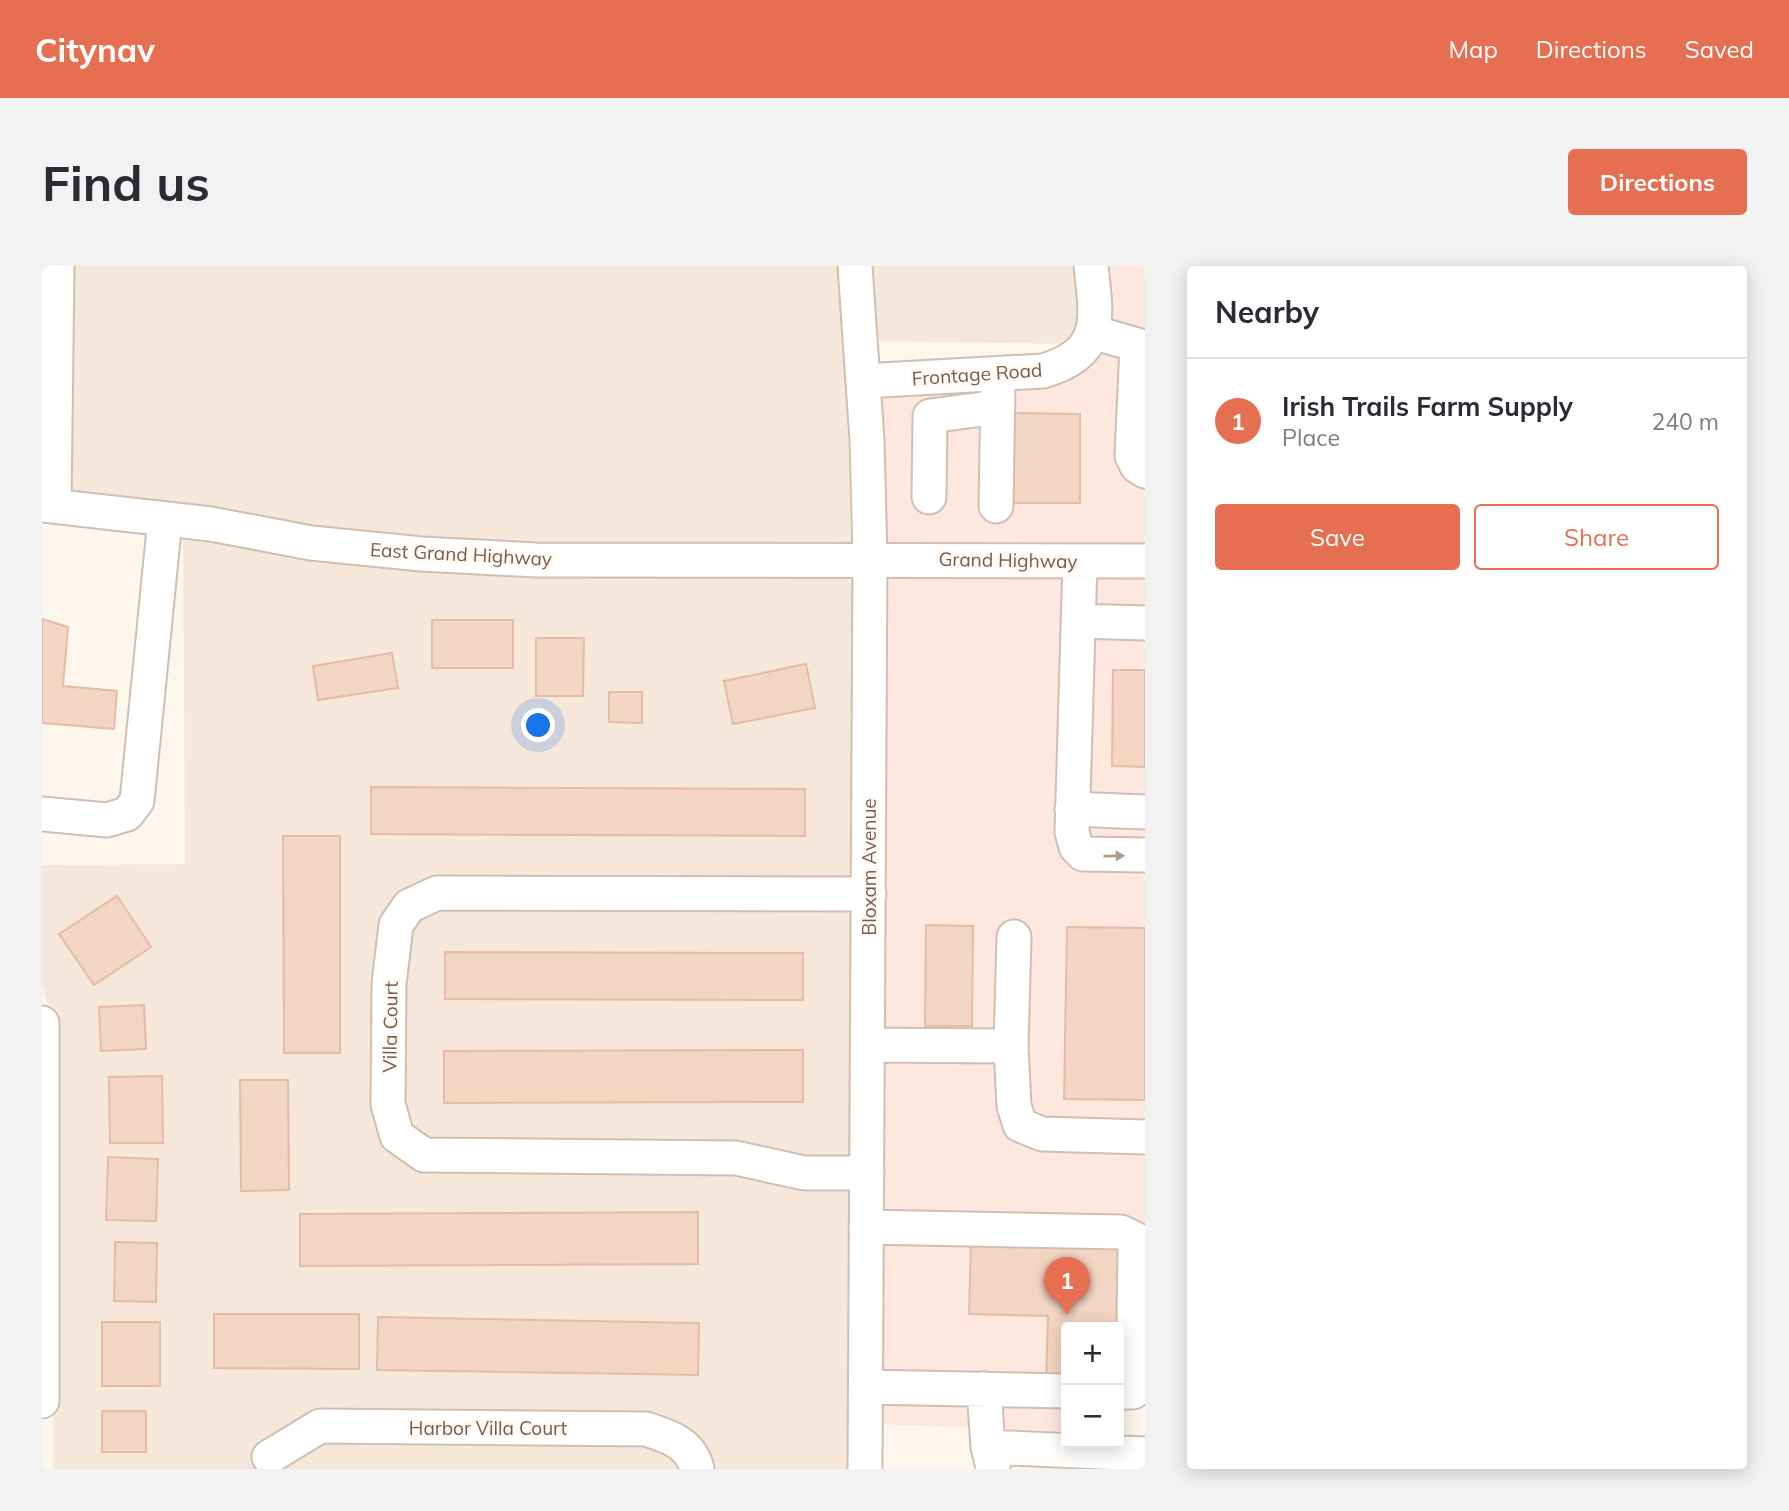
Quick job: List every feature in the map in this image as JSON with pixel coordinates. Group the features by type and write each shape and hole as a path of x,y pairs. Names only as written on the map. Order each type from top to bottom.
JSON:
{"street":[{"path":"48,505 57,266"},
{"name":"Bloxam Avenue","path":"855,266 870,558 865,1469"},
{"path":"1091,266 1096,314 1092,332 1138,345 1132,456 1145,471"},
{"name":"Frontage Road","path":"863,381 1043,371 1065,364 1080,354 1092,332"},
{"path":"996,506 998,373"},
{"path":"929,498 930,416 998,407"},
{"name":"East Grand Highway","path":"48,505 165,519 311,543 422,554 536,560 870,558"},
{"path":"42,814 107,820 127,814 137,801 165,519"},
{"name":"Grand Highway","path":"870,558 1145,561"},
{"path":"1080,561 1072,832 1076,847 1083,854 1145,855"},
{"path":"1078,621 1145,624"},
{"path":"1072,809 1145,812"},
{"name":"Villa Court","path":"867,1173 804,1173 736,1157 424,1155 397,1136 388,1104 389,997 396,925 409,906 437,893 869,894"},
{"path":"1014,937 1011,1046 1014,1106 1020,1125 1042,1134 1145,1137"},
{"path":"42,1023 42,1401"},
{"path":"868,1045 1011,1046"},
{"path":"866,1227 1121,1232 1145,1245 1135,1253 1139,1327 1132,1392"},
{"path":"866,1387 1061,1391"},
{"path":"984,1389 991,1458 1145,1454"},
{"name":"Harbor Villa Court","path":"269,1457 320,1426 646,1429 676,1438 695,1461 697,1469"}],"shaded area":[{"path":"68,266 844,266 851,546 536,547 423,541 67,495"},
{"path":"867,266 1080,266 1085,314 1073,344 871,341"},
{"path":"1103,266 1145,266 1145,548 881,545 875,393 1068,377"},
{"path":"183,534 852,572 858,881 405,894 386,1139 734,1170 855,1186 854,1469 709,1469 684,1429 320,1413 262,1469 53,1469 55,1028 42,985 42,865 185,864"},
{"path":"882,571 1145,574 1145,1400 1124,1341 1124,1322 1061,1322 1061,1431 877,1424"},
{"path":"439,906 858,906 855,1160 427,1142 406,1127 400,1102 407,930 417,916"},
{"path":"323,1439 645,1442 670,1450 685,1469 273,1469"}],"building":[{"path":"1010,413 1080,414 1080,503 1009,503"},
{"path":"42,619 68,627 63,686 117,691 114,729 42,723"},
{"path":"432,620 513,620 513,668 432,668"},
{"path":"536,638 584,638 583,696 536,696"},
{"path":"392,653 398,688 318,700 313,666"},
{"path":"806,664 815,708 733,724 724,681"},
{"path":"1113,670 1145,670 1145,767 1112,766"},
{"path":"609,692 642,692 642,723 609,722"},
{"path":"371,787 805,789 805,836 371,834"},
{"path":"283,836 340,836 340,1053 284,1053"},
{"path":"117,896 151,947 94,985 59,934"},
{"path":"926,925 973,926 972,1026 925,1026"},
{"path":"1067,927 1145,928 1145,1100 1064,1099"},
{"path":"445,952 803,953 803,1000 445,999"},
{"path":"144,1005 146,1049 101,1051 99,1007"},
{"path":"803,1050 803,1102 444,1103 444,1051"},
{"path":"162,1076 163,1143 110,1143 109,1077"},
{"path":"240,1080 288,1080 289,1190 241,1191"},
{"path":"108,1157 158,1159 156,1221 106,1220"},
{"path":"698,1212 698,1264 300,1266 300,1214"},
{"path":"115,1242 157,1243 156,1302 114,1301"},
{"path":"971,1242 1128,1246 1120,1322 1061,1322 1061,1385 1046,1385 1048,1316 969,1314"},
{"path":"214,1314 359,1314 359,1369 214,1368"},
{"path":"378,1317 699,1323 698,1375 377,1370"},
{"path":"102,1322 160,1322 160,1386 102,1386"},
{"path":"102,1411 146,1411 146,1452 102,1452"}],"place":[{"name":"Irish Trails Farm Supply","path":"1067,1315"}]}
